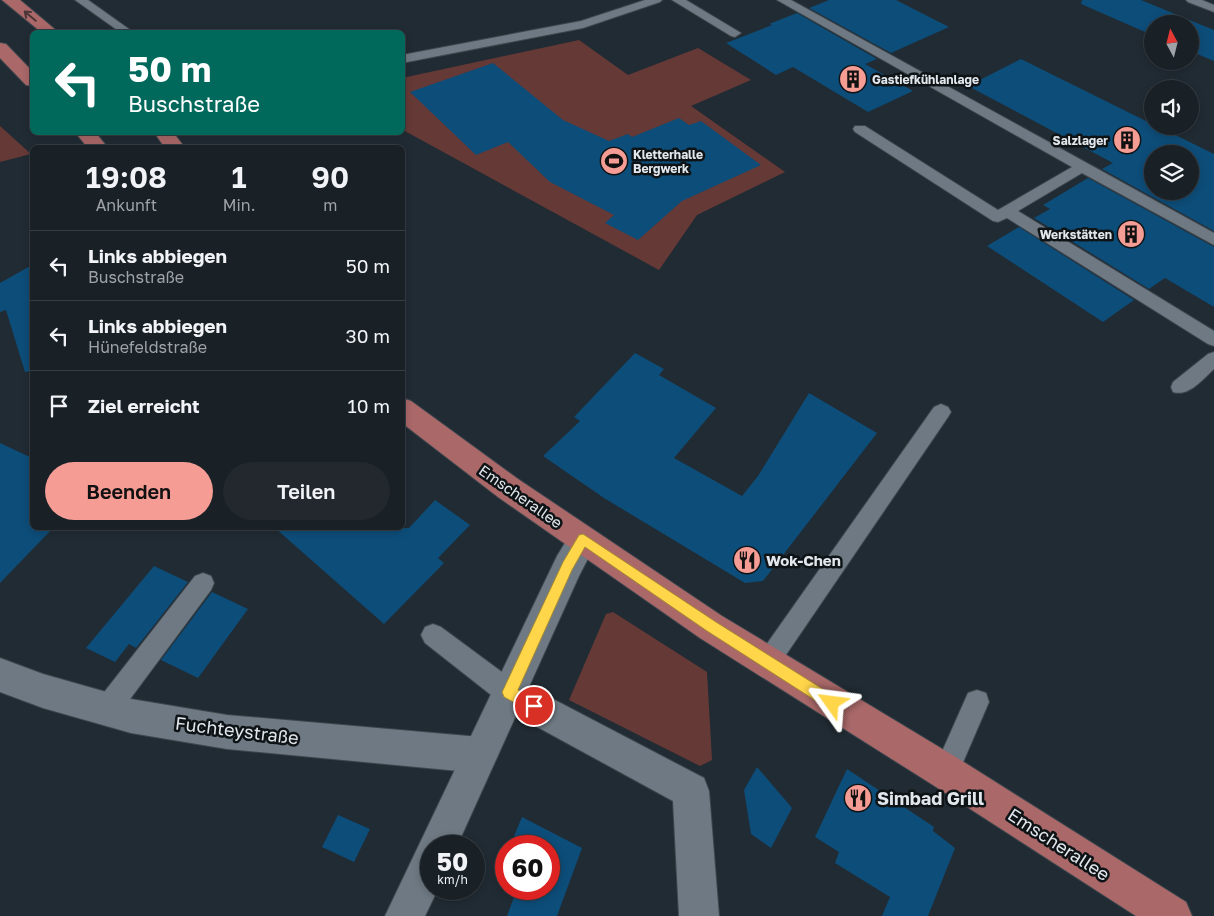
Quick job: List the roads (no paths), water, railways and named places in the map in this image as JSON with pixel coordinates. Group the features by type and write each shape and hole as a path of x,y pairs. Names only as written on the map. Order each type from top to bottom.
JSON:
{"main road":[{"path":"10,0 48,30"},
{"path":"0,48 30,78"},
{"path":"87,135 95,145"},
{"path":"165,135 174,145"},
{"name":"Emscherallee","path":"405,410 508,488 767,663 946,772 1172,916"}],"street":[{"path":"443,835 568,566 583,539"},
{"name":"Fuchteystraße","path":"0,675 42,691 131,716 227,732 480,755"},
{"path":"509,692 691,791 699,916"},
{"path":"405,916 420,884"}],"lane":[{"path":"81,0 124,30"},
{"path":"405,58 583,24 656,0"},
{"path":"682,2 701,0"},
{"path":"783,0 1214,240"},
{"path":"1192,0 1214,9"},
{"path":"682,2 735,33"},
{"path":"860,129 998,217 1082,167"},
{"path":"1007,211 1214,339"},
{"path":"1180,387 1214,359"},
{"path":"767,663 941,412"},
{"path":"107,710 203,583"},
{"path":"433,635 509,692"},
{"path":"946,772 977,702"}],"place":[{"name":"Gastiefkühlanlage","path":"853,79"},
{"name":"Salzlager","path":"1127,140"},
{"name":"Kletterhalle Bergwerk","path":"614,161"},
{"name":"Werkstätten","path":"1131,234"},
{"name":"Wok-Chen","path":"747,560"},
{"name":"Simbad Grill","path":"858,798"}]}
